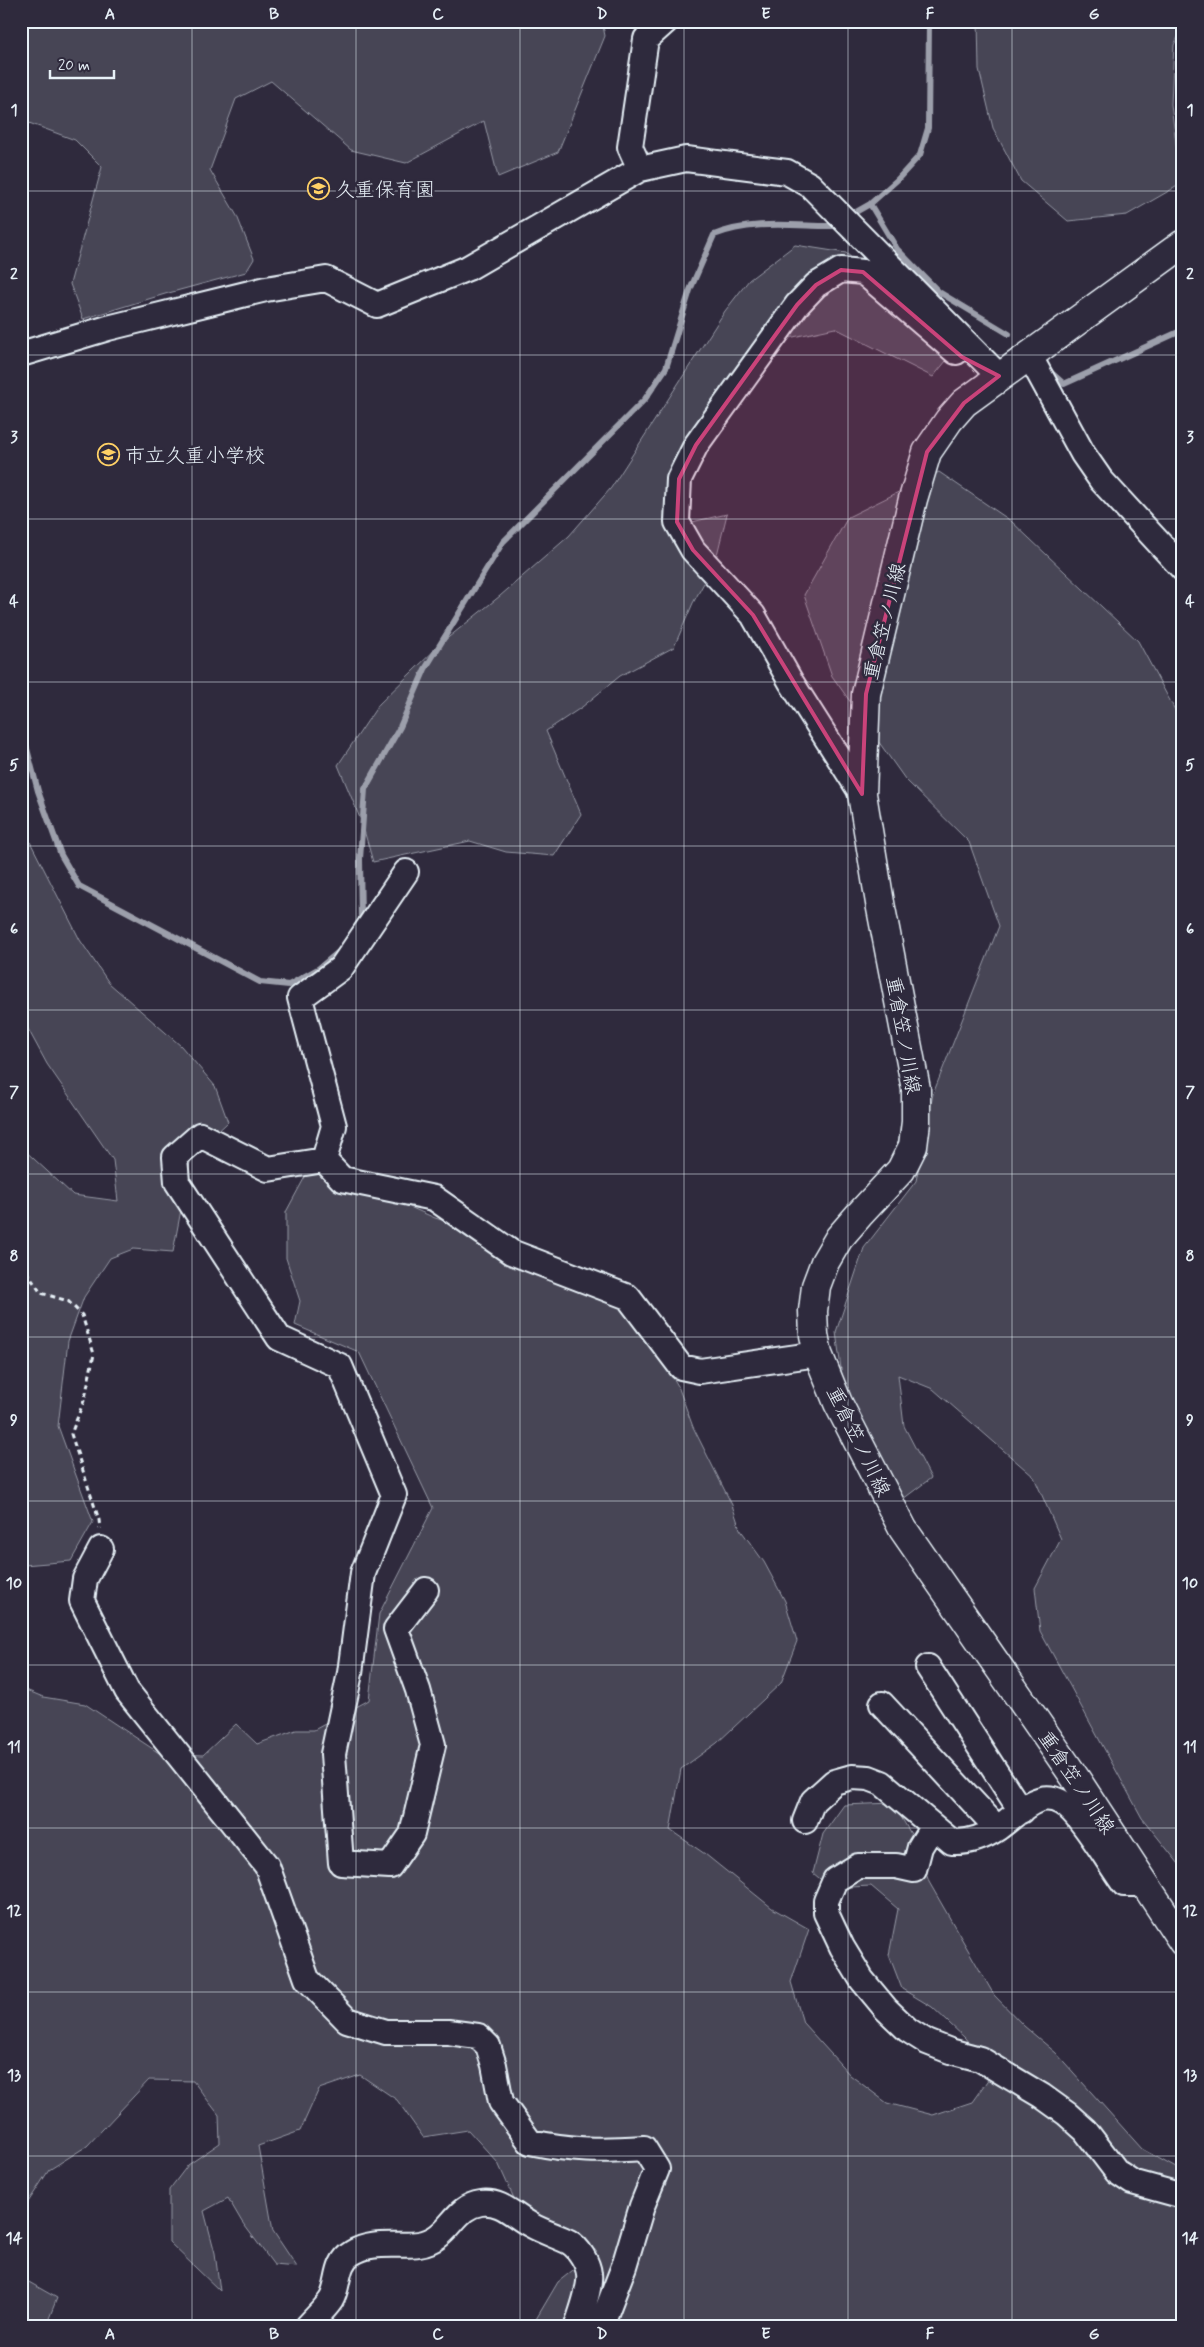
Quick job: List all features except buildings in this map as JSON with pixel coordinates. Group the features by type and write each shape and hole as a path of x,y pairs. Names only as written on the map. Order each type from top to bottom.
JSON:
{"main road":[{"name":"重倉笠ノ川線","path":"1183,244 964,403 949,420 927,452 913,499 866,694 862,794 880,904 916,1089 916,1122 913,1146 901,1170 839,1238 825,1262 816,1286 813,1311 814,1335 818,1354 838,1403 903,1530 1056,1750 1183,1942"}],"street":[{"path":"640,169 630,147 646,39 666,21"},
{"path":"21,354 108,328 266,289 326,279 377,305 468,268 640,169 686,159 786,172 810,186 837,210 1000,376"},
{"path":"862,794 791,682 753,615 693,550 677,522 679,479 696,445 797,306 816,285 841,270 863,272 962,357 1000,376"},
{"path":"1029,355 1083,454 1100,480 1183,569"},
{"path":"324,1160 334,1126 300,998 341,968 406,872"},
{"path":"324,1160 268,1170 200,1135 175,1157 177,1182 279,1338 340,1366 394,1495 363,1573 350,1673 333,1754 341,1863 390,1866 412,1834 433,1745 418,1690 396,1629 426,1590"},
{"path":"324,1160 342,1179 434,1198 510,1252 628,1297 680,1366 700,1371 818,1354"},
{"path":"101,1549 85,1580 82,1601 127,1691 267,1866 307,1979 347,2020 386,2032 448,2032 478,2036 488,2046 494,2065 501,2102 530,2142 565,2149 598,2151 644,2148 657,2169 642,2206 624,2266 601,2326"},
{"path":"928,1667 1021,1811"},
{"path":"882,1704 997,1828"},
{"path":"806,1821 813,1800 834,1782 852,1777 868,1778 882,1783 952,1842 967,1842 997,1828 1034,1802 1044,1798 1058,1800 1073,1812 1124,1884 1146,1884"},
{"path":"933,1826 920,1847 914,1870 896,1866 858,1866 835,1880 826,1901 826,1912 842,1947 862,1980 886,2009 908,2030 927,2042 950,2051 980,2059 1042,2096 1067,2114 1085,2130 1117,2172 1132,2182 1183,2196"},
{"path":"308,2326 332,2300 341,2266 345,2258 353,2252 374,2246 420,2244 440,2236 464,2209 480,2203 497,2203 531,2225 571,2243 582,2255 589,2274 577,2326"}],"path":[{"path":"21,1264 41,1293 68,1301 82,1316 94,1354 85,1398 71,1434 99,1520 101,1549"}],"highlighted area":[{"path":"841,270 863,272 962,357 999,376 964,403 927,452 866,694 862,794 753,615 693,550 677,522 679,479 696,445 797,305 816,285"}],"shaded area":[{"path":"21,21 602,21 605,36 558,152 498,177 484,121 406,163 351,150 271,81 236,99 210,170 237,216 254,259 246,272 83,319 70,284 102,167 75,140 21,120"},
{"path":"978,21 1183,21 1183,27 1174,45 1171,104 1181,184 1127,215 1068,221 1021,181 993,128 979,69"},
{"path":"795,245 846,253 888,289 924,329 946,361 933,377 835,328 784,339 696,439 674,526 727,514 715,563 693,603 674,647 620,676 582,707 546,731 581,814 554,856 506,852 470,841 373,862 362,823 338,765 379,704 444,641 500,596 569,536 611,488 725,311 749,280"},
{"path":"939,472 1011,521 1138,641 1183,725 1183,1869 1142,1818 1040,1631 1035,1588 1061,1539 1034,1477 933,1389 898,1375 904,1426 931,1478 903,1499 848,1419 836,1332 864,1248 916,1181 933,1094 999,926 969,842 905,779 832,676 804,595 848,517"},
{"path":"21,824 80,940 109,983 181,1046 215,1086 228,1122 191,1157 173,1252 133,1249 110,1258 84,1297 68,1341 58,1426 93,1522 71,1561 24,1565 21,1568 21,1147 73,1195 118,1201 113,1160 47,1064 21,1016"},
{"path":"350,1170 396,1201 435,1218 475,1230 592,1288 628,1312 655,1347 678,1386 693,1427 732,1505 740,1529 764,1562 785,1601 797,1641 781,1683 717,1743 681,1769 670,1830 705,1854 772,1908 809,1929 791,1982 803,2023 850,2075 887,2103 933,2115 972,2102 992,2074 965,2038 932,2007 902,1989 889,1955 898,1909 871,1886 831,1888 813,1873 823,1834 844,1805 893,1803 915,1841 929,1882 994,1995 1024,2026 1056,2053 1142,2149 1183,2172 1183,2326 532,2326 558,2282 597,2251 554,2230 517,2205 498,2163 468,2130 423,2137 397,2100 360,2075 319,2089 300,2131 258,2146 273,2231 297,2267 274,2265 242,2222 228,2198 204,2211 215,2253 220,2291 169,2242 169,2190 188,2165 220,2143 219,2115 193,2081 149,2080 87,2146 49,2170 21,2213 21,1688 43,1697 85,1704 159,1753 203,1755 236,1724 257,1744 296,1730 314,1730 369,1700 379,1614 433,1508 359,1352 295,1325 300,1301 286,1258 286,1212 306,1175"},
{"path":"21,2272 27,2281 57,2298 46,2326 21,2326"}],"waterway":[{"path":"847,217 870,204 897,180 920,155 928,128 929,21"},
{"path":"870,204 897,249 939,292 1009,334"},
{"path":"358,924 361,920 360,859 365,789 400,727 425,669 503,542 645,399 666,368 690,290 714,235 754,226 832,226 838,222"},
{"path":"1047,369 1064,384 1183,330"},
{"path":"21,726 38,791 61,855 79,886 260,982 289,985 318,969 342,949"}],"place":[{"name":"久重保育園","path":"319,189"},
{"name":"市立久重小学校","path":"109,455"}]}
